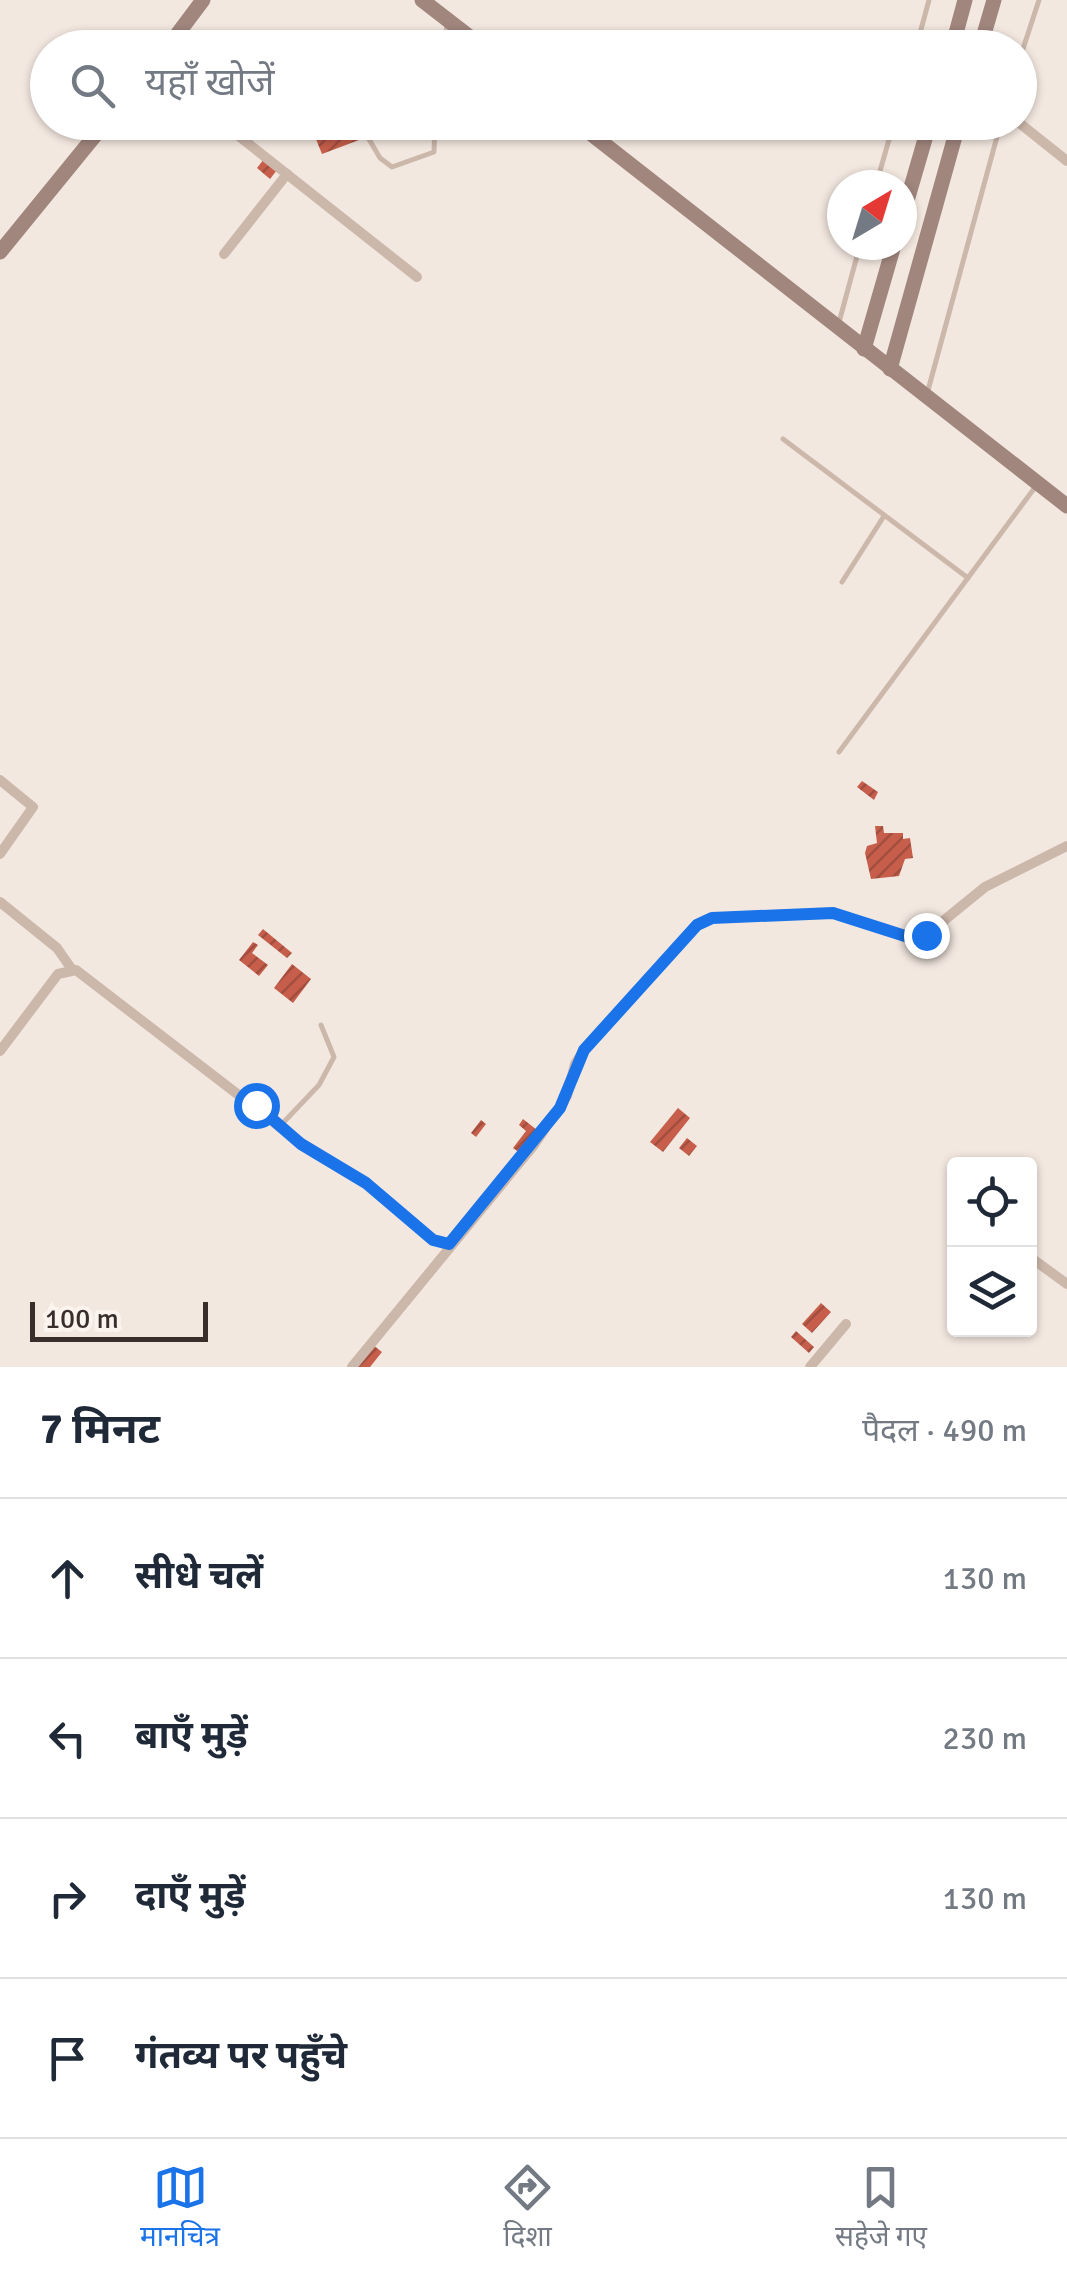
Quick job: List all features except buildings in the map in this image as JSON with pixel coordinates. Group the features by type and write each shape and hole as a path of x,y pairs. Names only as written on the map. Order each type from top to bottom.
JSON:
{"street":[{"path":"180,30 202,0"},
{"path":"957,30 966,0"},
{"path":"985,30 994,0"},
{"path":"430,2 462,30"},
{"path":"1037,137 1067,161"},
{"path":"0,252 91,140"},
{"path":"244,140 417,278"},
{"path":"599,140 1067,506"},
{"path":"916,170 925,140"},
{"path":"890,370 955,140"},
{"path":"224,254 286,174"},
{"path":"864,349 890,260"},
{"path":"0,780 32,807 0,854"},
{"path":"352,1367 560,1108 584,1050 697,925 712,918 833,913 905,936 926,935 985,887 1067,846"},
{"path":"0,902 57,948 71,968 301,1144 366,1183 433,1240 449,1244"},
{"path":"0,1051 58,974 71,968"},
{"path":"1037,1262 1067,1284"},
{"path":"810,1367 846,1324"}],"lane":[{"path":"921,30 929,0"},
{"path":"1029,30 1039,0"},
{"path":"446,30 449,19"},
{"path":"370,140 380,158 397,167 434,152 434,140"},
{"path":"880,170 889,140"},
{"path":"926,397 997,140"},
{"path":"838,328 856,260"},
{"path":"783,439 968,578"},
{"path":"839,752 1038,484"},
{"path":"842,582 884,516"},
{"path":"281,1126 319,1084 334,1058 320,1025"}],"route":[{"path":"256,1105 301,1144 366,1183 433,1240 449,1244 534,1145 560,1108 577,1059 616,1010 697,925 712,918 833,913 911,938 926,935"}]}
